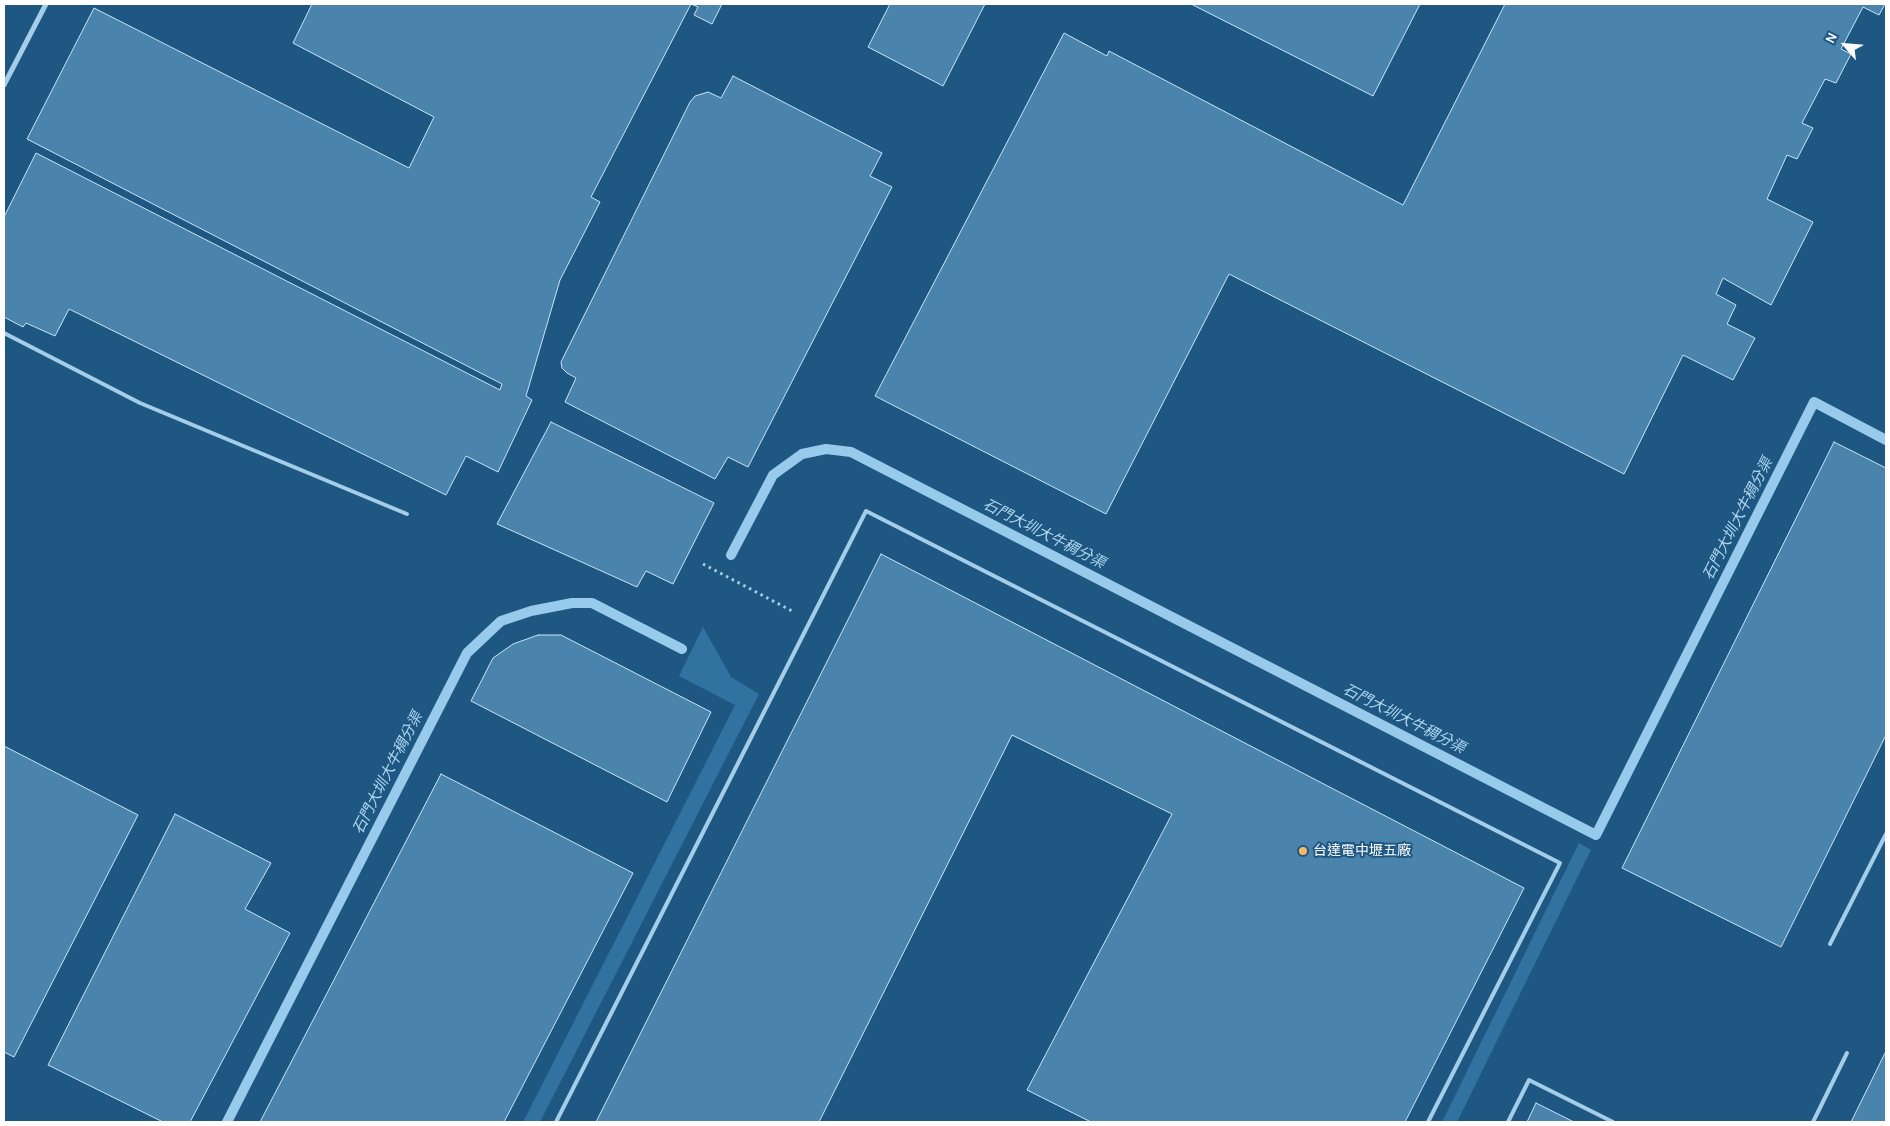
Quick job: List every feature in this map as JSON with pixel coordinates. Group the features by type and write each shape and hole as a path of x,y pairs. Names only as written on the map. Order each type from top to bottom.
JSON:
{"street":[{"path":"4,86 46,4"}],"lane":[{"path":"4,333 140,403 407,514"},
{"path":"556,1122 866,511 1560,863 1428,1122"},
{"path":"1830,944 1886,834"},
{"path":"1813,1122 1847,1054"},
{"path":"1508,1122 1529,1080 1613,1122"}],"path":[{"path":"702,564 810,621"}],"shaded area":[{"path":"703,627 731,677 759,694 540,1122 523,1122 735,705 679,676"},
{"path":"1579,843 1591,850 1457,1122 1442,1122"}],"building":[{"path":"312,4 691,4 591,197 600,202 560,280 526,396 532,400 498,472 466,456 446,495 69,309 55,336 26,323 23,327 4,317 4,217 36,153 500,390 502,384 27,139 94,8 409,168 434,117 293,43"},
{"path":"691,4 722,4 712,24 694,15 698,7"},
{"path":"890,4 985,4 943,86 868,47"},
{"path":"1191,4 1420,4 1373,96"},
{"path":"1505,4 1885,4 1879,15 1863,7 1841,49 1851,54 1836,83 1825,79 1802,123 1813,128 1797,159 1787,155 1767,199 1813,222 1771,305 1723,278 1716,294 1736,305 1727,324 1755,338 1733,380 1683,355 1624,474 1229,274 1106,514 875,396 1064,33 1107,56 1109,51 1403,205"},
{"path":"733,76 882,153 870,176 892,187 748,467 728,457 715,479 565,402 576,378 562,368 561,362 690,102 695,96 708,92 721,98"},
{"path":"551,422 714,503 673,584 646,571 637,587 497,524"},
{"path":"1834,442 1886,468 1886,735 1781,947 1622,868"},
{"name":"台達電中壢五廠","path":"881,554 1524,888 1405,1122 1091,1122 1027,1090 1172,814 1012,735 819,1122 596,1122"},
{"path":"538,635 561,635 711,712 667,802 471,701 493,658 513,644"},
{"path":"4,746 138,815 14,1057 4,1052"},
{"path":"441,774 633,873 504,1122 260,1122"},
{"path":"175,814 271,863 245,909 290,933 190,1122 163,1122 48,1065"},
{"path":"1886,1051 1886,1122 1851,1122"},
{"path":"1536,1103 1574,1122 1527,1122"}],"waterway":[{"name":"石門大圳大牛稠分渠","path":"731,555 773,475 802,454 826,449 851,452 1596,835 1814,402 1886,440"},
{"name":"石門大圳大牛稠分渠","path":"227,1122 467,653 501,621 531,611 572,603 592,603 682,649"}],"place":[{"name":"台達電中壢五廠","path":"1303,851"}]}
